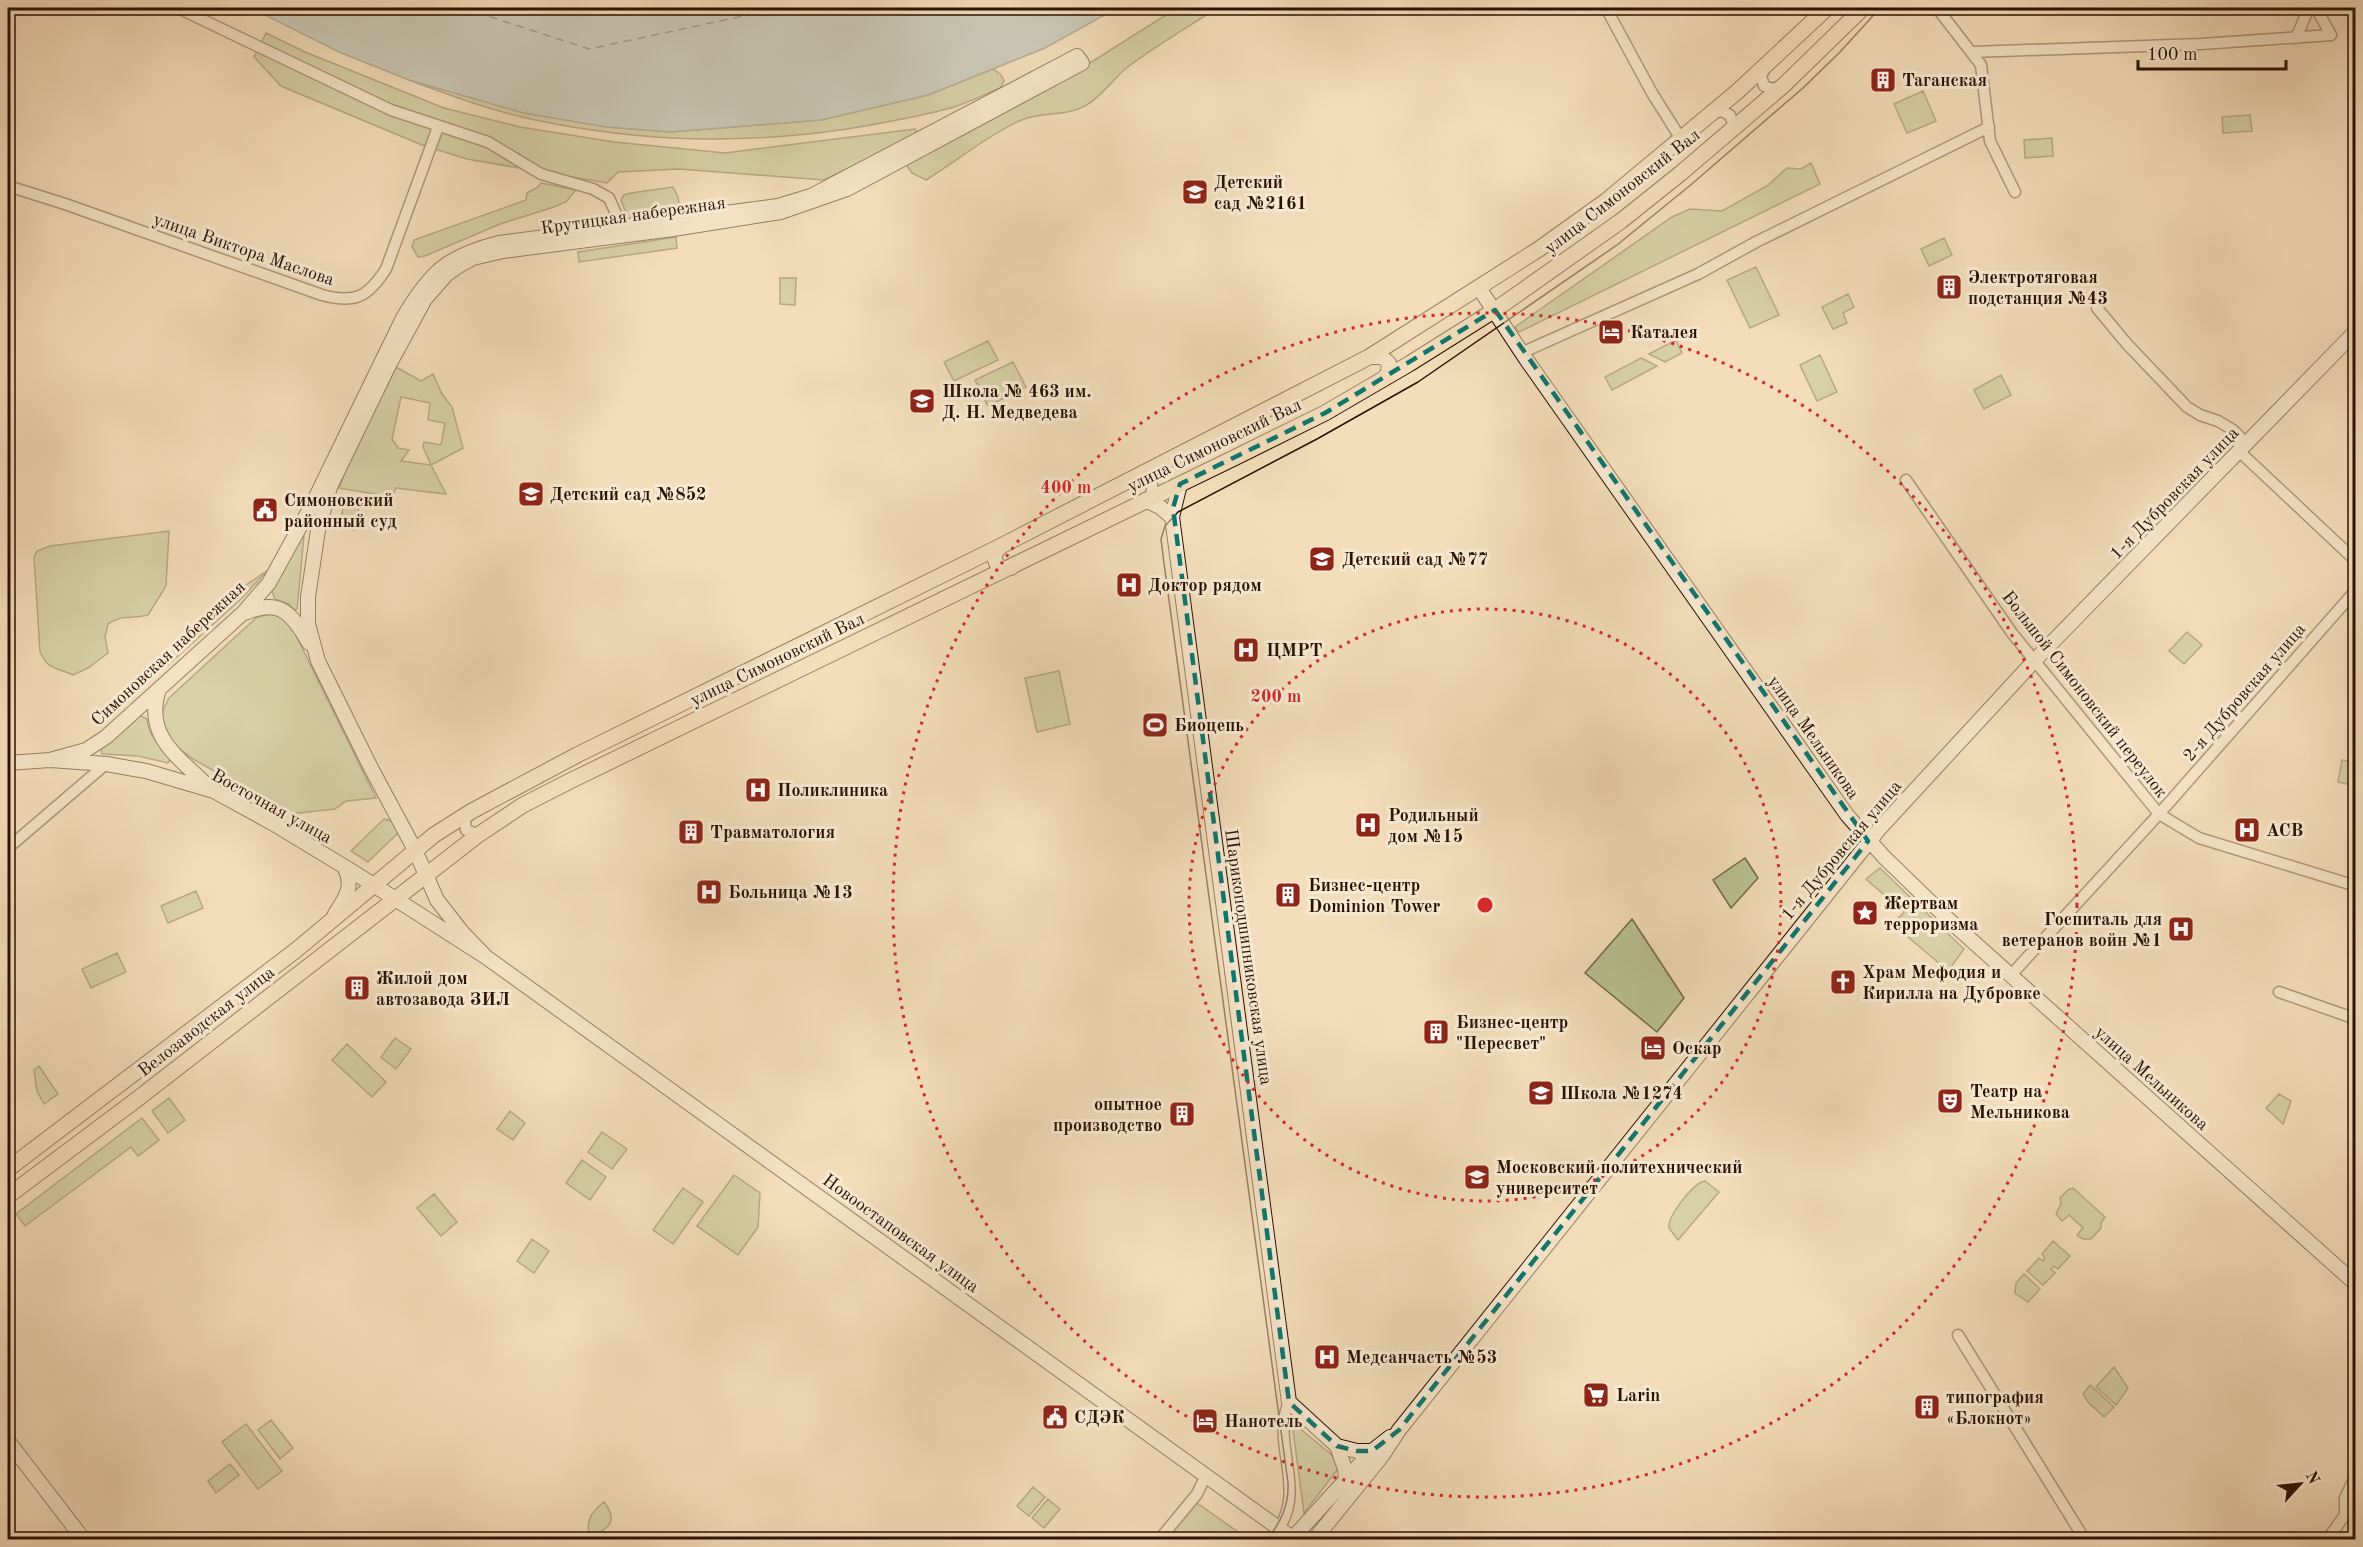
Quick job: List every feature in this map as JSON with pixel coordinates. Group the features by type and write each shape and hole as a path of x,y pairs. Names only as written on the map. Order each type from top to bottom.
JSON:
{"main road":[{"name":"улица Симоновский Вал","path":"415,850 472,811 577,755 1001,546 1369,357 1539,249 1606,201 1711,114 1827,8"},
{"name":"улица Симоновский Вал","path":"427,875 484,831 523,806 570,781 1011,568 1325,413 1383,380 1495,310 1621,221 1728,134 1785,84 1863,8"},
{"name":"Крутицкая набережная","path":"322,484 418,293 441,269 470,250 499,243 622,230 673,229 781,212 847,189 1080,59"},
{"name":"Крутицкая набережная","path":"318,661 307,610 318,530 330,487 388,367 425,299 447,274 473,258 622,230"},
{"name":"улица Мельникова","path":"1479,288 1521,353 1847,814 1869,841 1950,921 2355,1284"},
{"name":"1-я Дубровская улица","path":"1314,1539 1869,841 2035,660 2355,331"},
{"path":"1369,357 1383,357 1389,363 1388,373 1383,380"},
{"name":"Симоновская набережная","path":"86,750 106,737 243,613 274,575 322,484"},
{"path":"1145,500 1160,507 1172,517 1180,484"},
{"name":"Шарикоподшипниковская улица","path":"1172,517 1289,1402"},
{"path":"1001,546 994,555 996,563 1001,568 1011,568"},
{"path":"243,613 264,606 288,612 318,661"},
{"name":"Новоостаповская улица","path":"318,661 446,913 486,957"},
{"path":"159,689 154,714 161,736 168,747 214,791"},
{"name":"Восточная улица","path":"50,760 86,750"},
{"name":"Восточная улица","path":"8,763 50,760 106,764 146,771 214,791 274,824 397,899"},
{"name":"Велозаводская улица","path":"8,1169 276,966 415,850"},
{"path":"330,922 350,888 344,867"},
{"name":"Велозаводская улица","path":"8,1196 427,875"},
{"name":"Новоостаповская улица","path":"397,899 486,957 1293,1539"},
{"path":"1289,1402 1337,1446 1346,1479"},
{"name":"1-я Дубровская улица","path":"1293,1539 1372,1451 1399,1430"},
{"path":"8,1441 84,1539"},
{"path":"1337,1446 1357,1451 1372,1451"}],"street":[{"path":"178,8 391,110 488,142 541,174 593,189 609,198 622,230"},
{"path":"1606,8 1652,93 1681,139"},
{"path":"1937,8 1981,65 1990,141 2015,192"},
{"path":"2296,38 2309,8"},
{"path":"1972,52 2118,48 2331,35 2316,8"},
{"path":"1767,65 1761,76 1764,86 1773,89 1785,84"},
{"path":"1711,114 1721,111 1730,116 1733,124 1728,134"},
{"name":"улица Виктора Маслова","path":"8,186 322,295 341,300 354,299 376,284 387,269 438,127"},
{"path":"1521,353 1698,274 1756,242 1989,127"},
{"path":"2097,308 2127,344 2187,407 2233,430 2243,448 2355,561"},
{"path":"1135,478 1145,478 1152,483 1152,493 1145,500"},
{"name":"Большой Симоновский переулок","path":"1906,480 2012,633 2159,814 2199,838 2355,886"},
{"name":"2-я Дубровская улица","path":"2011,975 2159,814 2355,590"},
{"path":"8,848 106,764"},
{"path":"472,811 465,820 466,830 474,833 484,831"},
{"path":"2280,992 2355,1019"},
{"path":"1958,1335 2085,1539"},
{"name":"Шарикоподшипниковская улица","path":"1279,1528 1290,1501 1283,1429 1289,1402"},
{"path":"1159,1539 1197,1494 1206,1475"},
{"path":"2327,1539 2345,1515 2345,1498 2355,1475"}],"highlighted area":[{"path":"1495,310 1868,841 1399,1430 1372,1451 1357,1451 1337,1446 1289,1402 1173,508 1180,484 1325,413"}],"green space":[{"path":"1177,8 1217,8 1129,66 1085,106 1069,112 1035,116 1019,121 926,180 912,173 905,163 1093,61"},
{"path":"266,33 305,52 444,108 520,127 614,142 725,153 915,129 917,132 824,180 679,169 618,172 607,183 467,159 422,145 281,86 254,57"},
{"path":"993,69 1001,75 1004,81 1000,88 941,111 847,129 729,139 652,137 535,120 471,102 409,80 524,113 607,127 670,132 821,120 928,95"},
{"path":"1923,91 1936,121 1907,133 1894,104"},
{"path":"2250,115 2252,131 2223,133 2222,117"},
{"path":"2052,138 2053,156 2025,158 2024,140"},
{"path":"1811,163 1820,184 1519,332 1515,327 1672,217 1690,209 1722,211 1767,186 1787,168 1801,169"},
{"path":"541,183 576,190 566,202 500,224 425,256 418,257 412,247 414,240 526,200 527,193"},
{"path":"673,187 678,197 681,214 640,218 631,216 625,210 621,200 624,195 631,193"},
{"path":"676,237 677,248 579,262 578,252"},
{"path":"1944,238 1952,255 1929,266 1921,249"},
{"path":"1756,267 1779,315 1750,328 1727,280"},
{"path":"780,278 796,278 795,305 780,304"},
{"path":"1848,294 1854,307 1843,313 1847,323 1833,329 1822,307"},
{"path":"1676,340 1682,353 1665,362 1649,354"},
{"path":"988,341 998,360 954,381 944,362"},
{"path":"1820,355 1837,392 1817,401 1800,365"},
{"path":"1641,358 1657,366 1612,390 1605,377"},
{"path":"1013,362 1026,387 988,406 975,380"},
{"path":"396,367 421,381 433,374 442,394 452,407 463,448 431,465 446,494 396,488 392,497 339,488 349,461","holes":["401,397 430,403 428,420 445,423 441,445 424,442 423,447 431,465 401,461 409,450 398,448 392,439"]},
{"path":"2001,375 2011,395 1984,409 1974,390"},
{"path":"344,500 360,502 355,530 340,528"},
{"path":"169,531 166,586 148,615 123,618 108,624 105,637 108,653 88,668 73,675 54,668 47,662 40,652 34,557 37,551 50,546"},
{"path":"300,534 304,536 297,609 294,610 289,604 275,599 271,589"},
{"path":"268,570 241,599 168,665 166,663 198,630 208,611"},
{"path":"272,613 288,619 376,798 346,801 335,809 290,814 193,759 171,742 161,721 169,698 256,618"},
{"path":"2187,632 2202,645 2184,664 2169,651"},
{"path":"1059,671 1070,724 1037,732 1025,678"},
{"path":"139,715 147,719 152,736 172,757 168,763 138,756 102,754 101,749"},
{"path":"2342,760 2355,762 2355,786 2338,782"},
{"path":"384,819 392,821 398,833 368,862 351,851"},
{"path":"1745,858 1758,878 1731,908 1713,880"},
{"path":"1880,868 1964,949 1948,971 1901,931 1894,931 1890,928 1904,912 1866,879"},
{"path":"196,891 203,908 168,923 161,906"},
{"path":"1632,919 1684,998 1657,1032 1585,973"},
{"path":"117,953 126,972 91,988 82,969"},
{"path":"395,1038 411,1049 396,1069 381,1057"},
{"path":"347,1044 386,1082 372,1097 332,1060"},
{"path":"39,1066 58,1094 44,1104 37,1091 34,1070"},
{"path":"2279,1094 2291,1101 2283,1124 2266,1108"},
{"path":"169,1098 185,1120 168,1133 152,1111"},
{"path":"510,1111 525,1123 513,1140 497,1129"},
{"path":"142,1118 159,1140 138,1156 131,1147 25,1226 16,1214"},
{"path":"602,1132 627,1149 612,1169 588,1152"},
{"path":"582,1160 606,1177 590,1200 566,1183"},
{"path":"734,1175 760,1193 758,1227 738,1255 697,1226"},
{"path":"1705,1181 1719,1192 1678,1240 1669,1228 1672,1216 1688,1194"},
{"path":"683,1188 703,1202 673,1244 653,1230"},
{"path":"2073,1188 2105,1217 2101,1228 2091,1239 2083,1239 2077,1235 2083,1228 2069,1215 2062,1221 2056,1214 2061,1204 2060,1198"},
{"path":"434,1194 457,1222 441,1236 417,1208"},
{"path":"532,1239 549,1251 534,1273 517,1261"},
{"path":"2053,1241 2070,1256 2058,1269 2054,1266 2051,1269 2055,1273 2043,1285 2027,1271 2039,1258 2043,1261 2045,1258 2042,1254"},
{"path":"2024,1274 2040,1289 2028,1302 2015,1293 2016,1283"},
{"path":"2114,1367 2128,1388 2116,1405 2096,1387"},
{"path":"2090,1385 2114,1407 2104,1417 2083,1394"},
{"path":"271,1420 293,1448 280,1459 258,1430"},
{"path":"1292,1422 1333,1456 1338,1469 1304,1513"},
{"path":"246,1424 282,1471 258,1489 222,1442"},
{"path":"230,1464 239,1475 216,1493 208,1481"},
{"path":"1033,1487 1045,1497 1029,1516 1017,1506"},
{"path":"1048,1499 1060,1509 1044,1528 1032,1518"},
{"path":"604,1502 611,1514 610,1524 590,1537 588,1526 590,1517"},
{"path":"1197,1503 1248,1539 1165,1540"}],"water":[{"path":"251,8 1117,8 1045,48 928,95 821,120 670,132 607,127 524,113 409,80 339,52"}],"ferry route":[{"path":"463,8 589,49 748,15 770,8"}],"tram line":[{"path":"1267,1540 1283,1513 1288,1483 1164,563 1161,539 1165,526 1178,512 1317,439 1418,382 1617,245 1803,88 1880,8"}],"place":[{"name":"Таганская","path":"1883,80"},
{"name":"Детский сад №2161","path":"1195,192"},
{"name":"Электротяговая подстанция №43","path":"1949,287"},
{"name":"Каталея","path":"1611,332"},
{"name":"Школа № 463 им. Д. Н. Медведева","path":"922,401"},
{"name":"Детский сад №852","path":"531,494"},
{"name":"Симоновский районный суд","path":"265,510"},
{"name":"Детский сад №77","path":"1322,559"},
{"name":"Доктор рядом","path":"1129,585"},
{"name":"ЦМРТ","path":"1246,650"},
{"name":"Биоцепь","path":"1155,725"},
{"name":"Поликлиника","path":"758,790"},
{"name":"Родильный дом №15","path":"1368,825"},
{"name":"АСВ","path":"2247,830"},
{"name":"Травматология","path":"691,832"},
{"name":"Больница №13","path":"709,892"},
{"name":"Бизнес-центр Dominion Tower","path":"1288,895"},
{"name":"Жертвам терроризма","path":"1865,913"},
{"name":"Госпиталь для ветеранов войн №1","path":"2181,929"},
{"name":"Храм Мефодия и Кирилла на Дубровке","path":"1843,982"},
{"name":"Жилой дом автозавода ЗИЛ","path":"357,988"},
{"name":"Бизнес-центр \"Пересвет\"","path":"1436,1032"},
{"name":"Оскар","path":"1653,1048"},
{"name":"Школа №1274","path":"1541,1093"},
{"name":"Театр на Мельникова","path":"1950,1101"},
{"name":"опытное производство","path":"1182,1114"},
{"name":"Московский политехнический университет","path":"1477,1177"},
{"name":"Медсанчасть №53","path":"1327,1357"},
{"name":"Larin","path":"1596,1395"},
{"name":"типография «Блокнот»","path":"1927,1407"},
{"name":"СДЭК","path":"1055,1417"},
{"name":"Нанотель","path":"1205,1421"}]}
